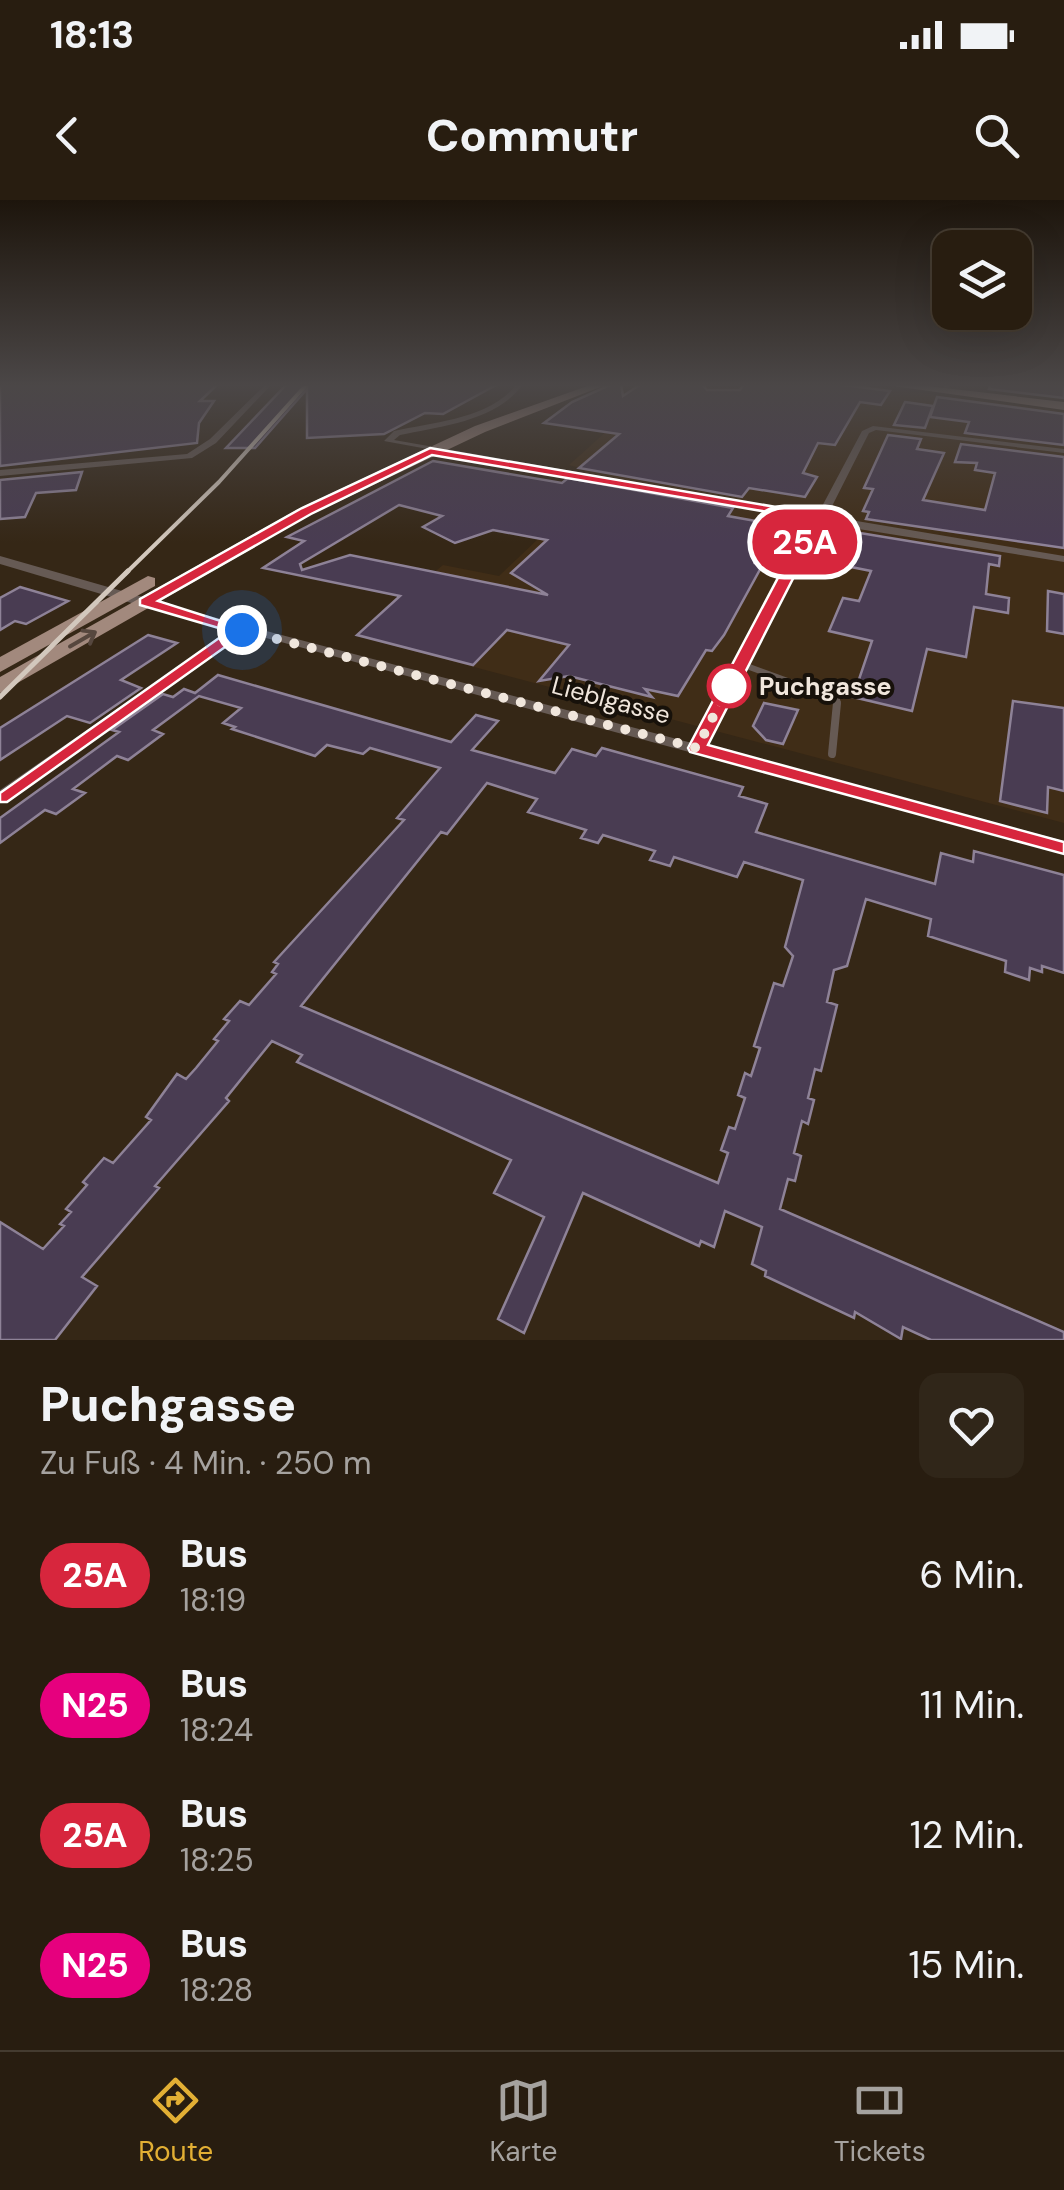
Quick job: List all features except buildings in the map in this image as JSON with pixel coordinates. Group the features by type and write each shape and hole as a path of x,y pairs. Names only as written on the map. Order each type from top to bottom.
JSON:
{"main road":[{"path":"0,666 289,505 438,437"},
{"path":"0,686 306,511 462,437"}],"street":[{"path":"0,473 198,453 214,437"},
{"path":"393,437 387,439 409,448 1064,559"},
{"path":"697,748 863,437"},
{"path":"951,437 1064,451"},
{"path":"0,560 146,602"},
{"name":"Lieblgasse","path":"146,602 1064,847"},
{"path":"0,798 242,630"}],"lane":[{"path":"740,664 837,700 832,754"}],"shaded area":[{"path":"600,437 1064,437 1064,823 357,636 443,565 499,576 538,539 513,533 586,470 569,465"}],"railway":[{"path":"125,574 259,437"},
{"path":"0,697 128,571"}],"bus line":[{"name":"25A","path":"0,797 242,630 146,602 306,511 430,451 813,516 817,520 697,748 1064,847"}],"place":[{"name":"Puchgasse","path":"729,686"}],"route":[{"path":"242,630 697,748 729,686"}]}
